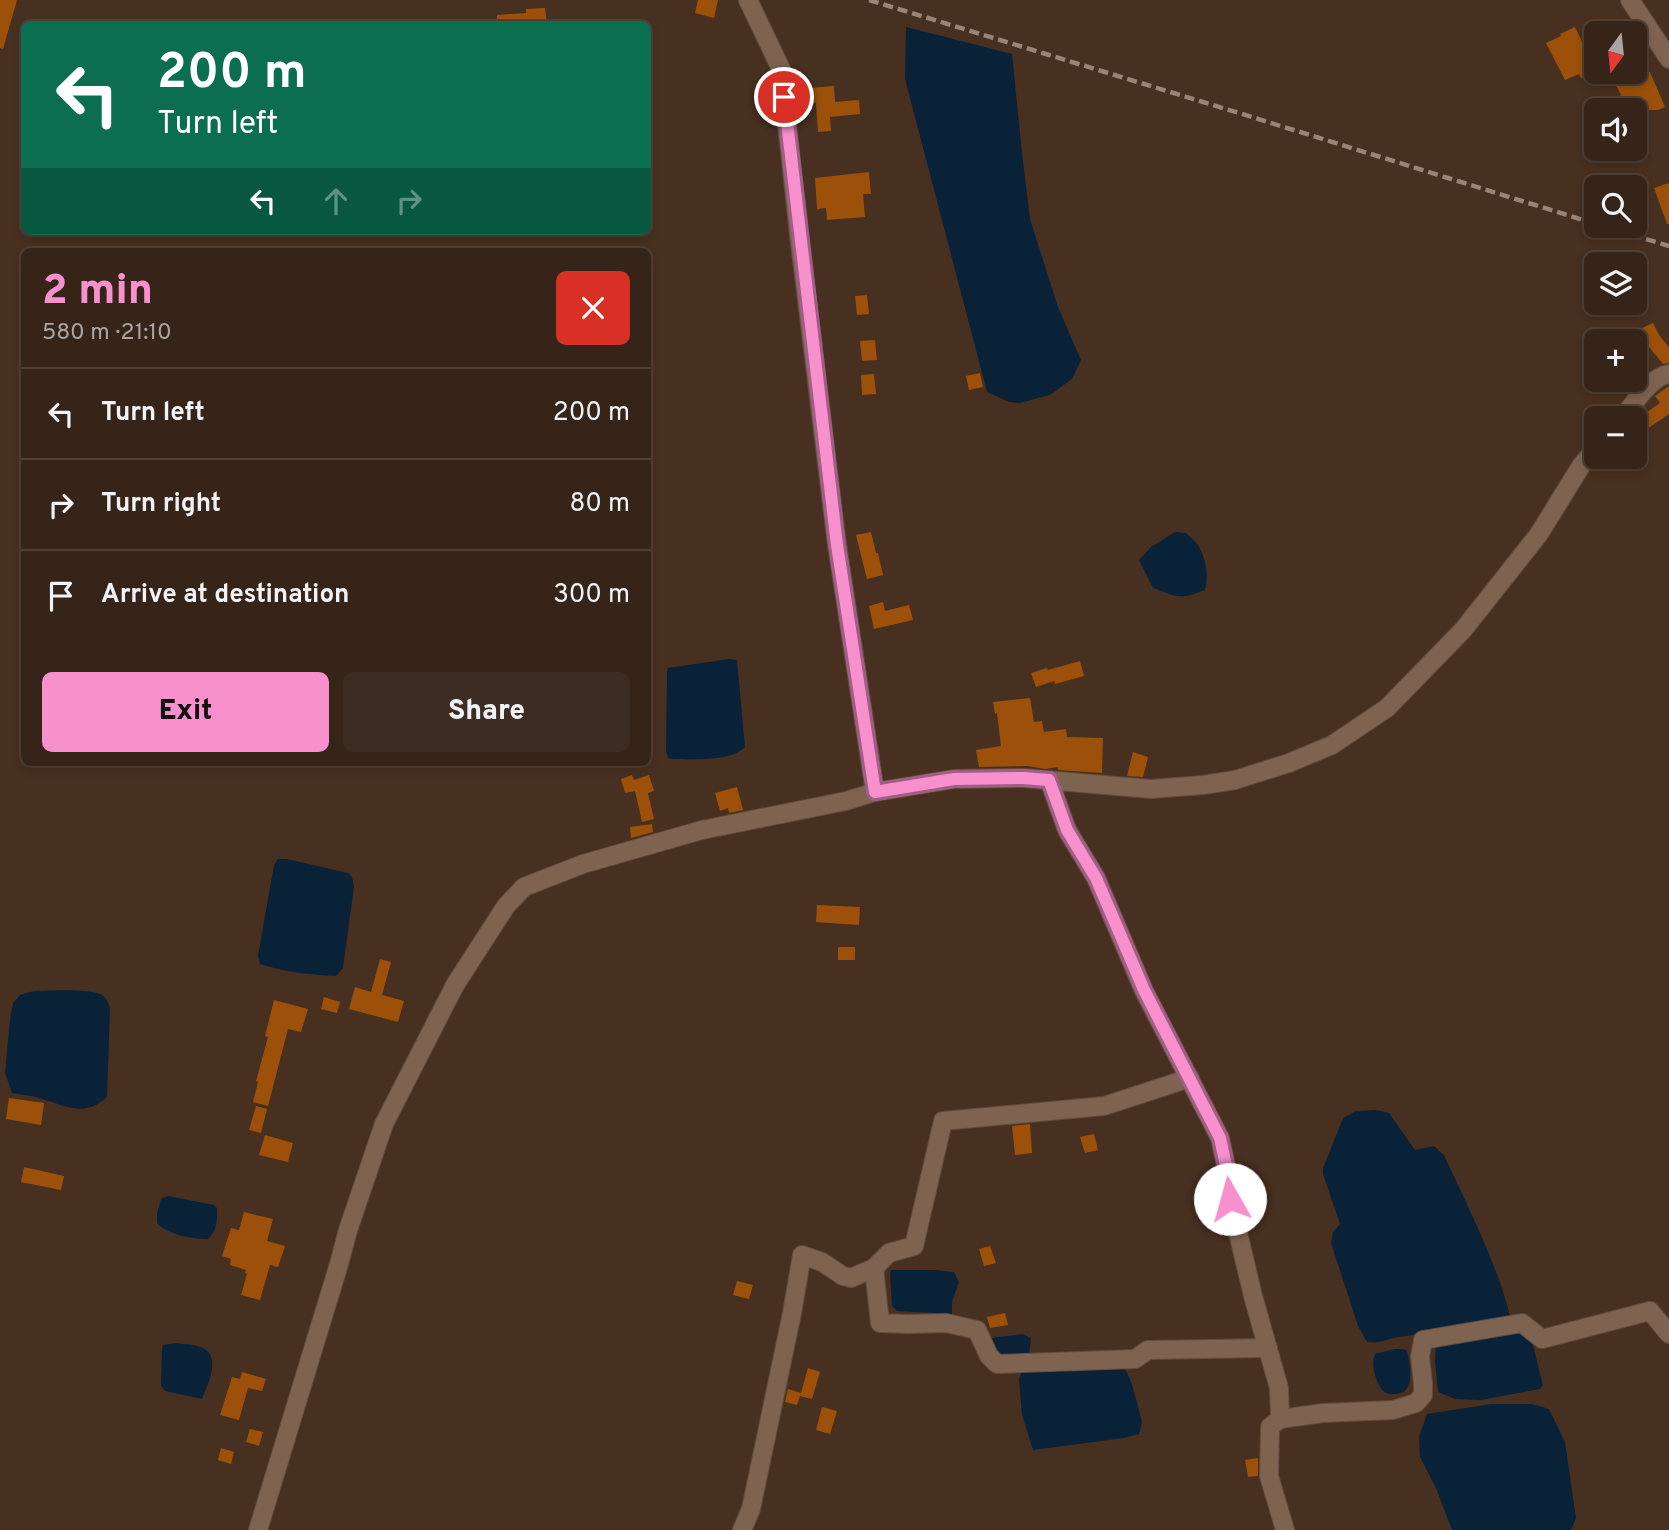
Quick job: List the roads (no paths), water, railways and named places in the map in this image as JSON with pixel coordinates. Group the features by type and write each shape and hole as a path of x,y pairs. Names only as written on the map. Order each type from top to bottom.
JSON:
{"street":[{"path":"748,0 781,69 835,532 875,792"},
{"path":"1630,0 1669,59"},
{"path":"1632,406 1656,378 1669,374"},
{"path":"258,1530 348,1230 384,1124 455,985 506,906 524,887 583,863 702,830 846,801 875,792 954,779 1023,778 1151,789 1235,780 1289,763 1332,745 1387,708 1464,630 1539,534 1584,462"},
{"path":"1049,780 1067,830 1096,878 1144,990 1220,1138 1230,1199 1279,1388 1280,1419"},
{"path":"742,1530 751,1509 802,1255 822,1262 843,1276 851,1278 874,1268 889,1253 914,1246 943,1121 1104,1106 1190,1078"},
{"path":"874,1268 880,1323 946,1323 977,1330 989,1356 997,1364 1135,1359 1148,1350 1268,1348"},
{"path":"1285,1530 1269,1476 1270,1427 1280,1419 1323,1413 1393,1410 1416,1403 1423,1395 1420,1348 1423,1340 1522,1323 1542,1339 1650,1311 1669,1334"}],"water":[{"path":"906,27 1012,54 1030,219 1058,307 1081,360 1072,379 1050,395 1020,403 1009,402 987,392 905,79"},
{"path":"1175,532 1186,533 1201,550 1207,573 1205,590 1178,596 1153,588 1139,560 1151,547"},
{"path":"737,660 745,747 739,752 721,757 668,758 668,668"},
{"path":"278,859 348,873 352,877 354,887 343,968 336,976 297,973 260,964 258,956 274,865"},
{"path":"34,991 88,991 106,999 110,1008 107,1097 98,1104 82,1109 66,1107 36,1097 12,1093 5,1073 13,1003 20,995"},
{"path":"1376,1110 1389,1113 1415,1150 1434,1146 1444,1155 1489,1254 1510,1316 1380,1342 1367,1342 1358,1326 1331,1243 1333,1232 1340,1224 1323,1168 1343,1118 1356,1111"},
{"path":"168,1196 214,1205 217,1208 215,1228 208,1239 181,1236 157,1223 161,1199"},
{"path":"891,1270 954,1272 959,1282 952,1302 952,1314 897,1311 892,1306"},
{"path":"1514,1327 1531,1337 1543,1385 1540,1389 1481,1400 1455,1399 1438,1392 1436,1345"},
{"path":"1022,1334 1031,1338 1029,1358 1003,1359 989,1343 992,1338"},
{"path":"176,1343 200,1347 211,1356 212,1370 202,1399 165,1391 161,1386 163,1345"},
{"path":"1395,1349 1407,1351 1410,1378 1404,1392 1389,1394 1383,1391 1378,1383 1373,1360 1375,1354"},
{"path":"1122,1362 1132,1384 1142,1422 1139,1434 1033,1450 1022,1415 1019,1379 1023,1369"},
{"path":"1491,1404 1532,1404 1549,1409 1565,1442 1576,1518 1571,1530 1452,1530 1436,1488 1420,1457 1419,1437 1427,1414"}],"railway":[{"path":"869,0 1584,220"},
{"path":"1643,238 1669,246"}]}
